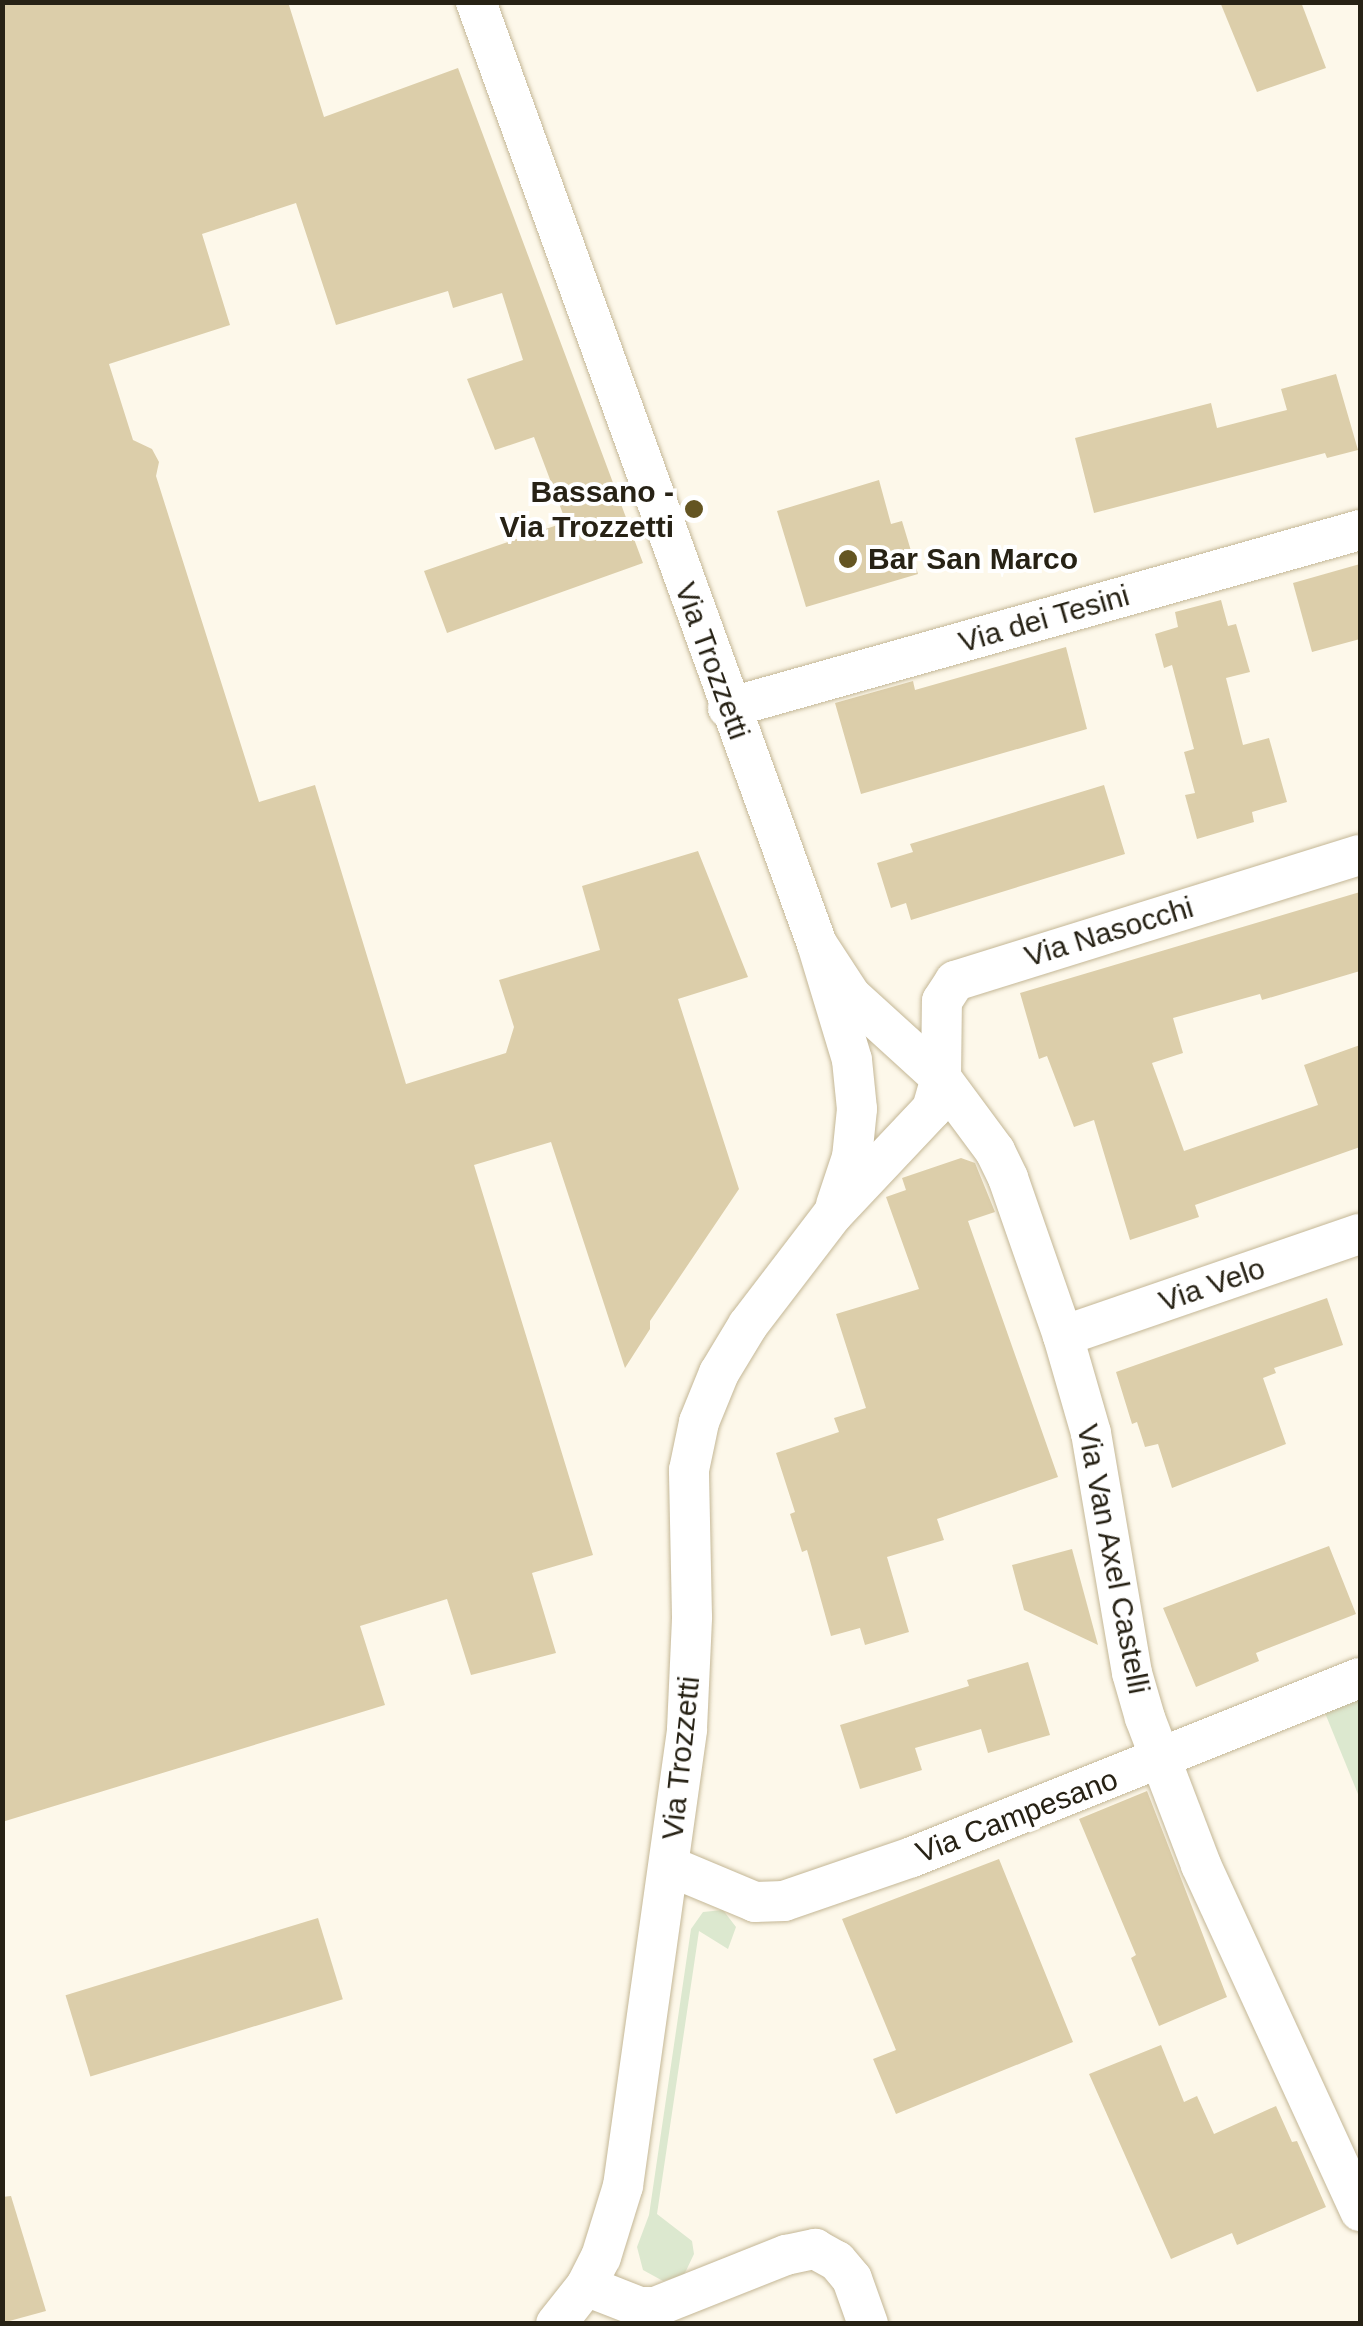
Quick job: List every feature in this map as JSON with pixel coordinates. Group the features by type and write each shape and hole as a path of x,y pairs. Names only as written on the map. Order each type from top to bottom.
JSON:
{"street":[{"name":"Via Trozzetti","path":"476,2 728,708 817,944 852,1060 857,1109 852,1157 833,1214"},
{"name":"Via dei Tesini","path":"728,708 1360,530"},
{"name":"Via Nasocchi","path":"941,1078 942,1001 955,981 1360,855"},
{"name":"Via Van Axel Castelli","path":"817,944 852,996 941,1078 1002,1164 1064,1336 1101,1481 1132,1673 1161,1760 1201,1866 1360,2211"},
{"name":"Via Trozzetti","path":"556,2324 586,2286 614,2223 623,2186 688,1711 690,1470 698,1422 719,1372 748,1325 833,1214 932,1109 941,1078"},
{"name":"Via Velo","path":"1064,1336 1360,1234"},
{"name":"Via Campesano","path":"669,1866 755,1902 784,1901 912,1857 1360,1678"},
{"path":"586,2286 640,2307 655,2306 786,2256 815,2249 837,2261 852,2279 868,2324"}],"green space":[{"path":"1360,1697 1360,1799 1325,1713"},
{"path":"723,1910 736,1927 728,1949 699,1931 657,2214 692,2241 694,2254 684,2275 663,2281 643,2270 637,2247 649,2215 691,1929 703,1912"}],"building":[{"path":"2,2 288,2 324,117 458,68 643,563 447,633 424,571 566,522 534,437 495,450 467,379 523,360 502,293 453,308 448,291 336,325 296,203 202,234 230,325 109,364 133,440 152,449 159,462 156,476 259,802 315,785 406,1084 506,1053 514,1027 499,980 600,950 582,886 698,851 748,977 678,999 739,1189 650,1321 650,1329 625,1368 551,1142 474,1165 593,1555 532,1573 556,1653 471,1675 447,1599 360,1626 385,1705 2,1822"},
{"path":"1220,2 1301,2 1326,68 1257,92"},
{"path":"1336,374 1358,450 1327,458 1325,453 1094,513 1075,438 1211,403 1217,428 1287,410 1281,389"},
{"path":"879,480 891,524 902,521 918,574 806,607 777,511"},
{"path":"1360,564 1360,639 1312,652 1293,583"},
{"path":"1221,600 1228,626 1236,624 1250,672 1226,678 1243,745 1269,738 1287,802 1252,812 1254,822 1197,839 1185,795 1195,793 1184,752 1194,749 1172,665 1164,668 1155,634 1178,627 1175,612"},
{"path":"1066,647 1087,729 861,794 835,703 913,681 915,690"},
{"path":"1104,785 1125,854 911,920 906,903 891,908 877,863 913,852 910,844"},
{"path":"1360,892 1360,971 1262,1000 1260,994 1173,1018 1183,1053 1152,1063 1184,1151 1318,1105 1304,1065 1360,1045 1360,1147 1195,1205 1199,1217 1130,1240 1094,1120 1074,1127 1047,1056 1039,1059 1020,993"},
{"path":"961,1158 975,1163 995,1212 968,1221 1058,1477 937,1519 944,1540 887,1557 909,1632 865,1645 860,1628 831,1636 807,1550 802,1552 790,1514 795,1512 776,1453 839,1432 834,1418 866,1408 836,1314 919,1289 886,1197 906,1190 902,1178"},
{"path":"1327,1298 1343,1345 1274,1368 1276,1373 1263,1378 1286,1444 1172,1488 1158,1444 1145,1447 1137,1422 1132,1424 1116,1372"},
{"path":"1329,1546 1356,1614 1256,1653 1259,1661 1196,1687 1163,1608"},
{"path":"1072,1549 1098,1645 1024,1610 1012,1565"},
{"path":"1028,1662 1050,1735 988,1753 981,1729 915,1748 922,1770 860,1789 840,1725 969,1686 967,1680"},
{"path":"1147,1791 1227,1997 1159,2026 1131,1958 1136,1955 1079,1819"},
{"path":"999,1859 1073,2042 896,2114 873,2059 896,2050 842,1919"},
{"path":"318,1918 343,1999 90,2076 66,1995"},
{"path":"1161,2045 1184,2102 1197,2096 1214,2134 1276,2106 1292,2142 1297,2141 1326,2207 1237,2245 1232,2233 1171,2259 1089,2074"},
{"path":"11,2196 46,2311 2,2323 2,2197"}],"place":[{"name":"Bassano - Via Trozzetti","path":"694,509"},
{"name":"Bar San Marco","path":"848,559"}]}
